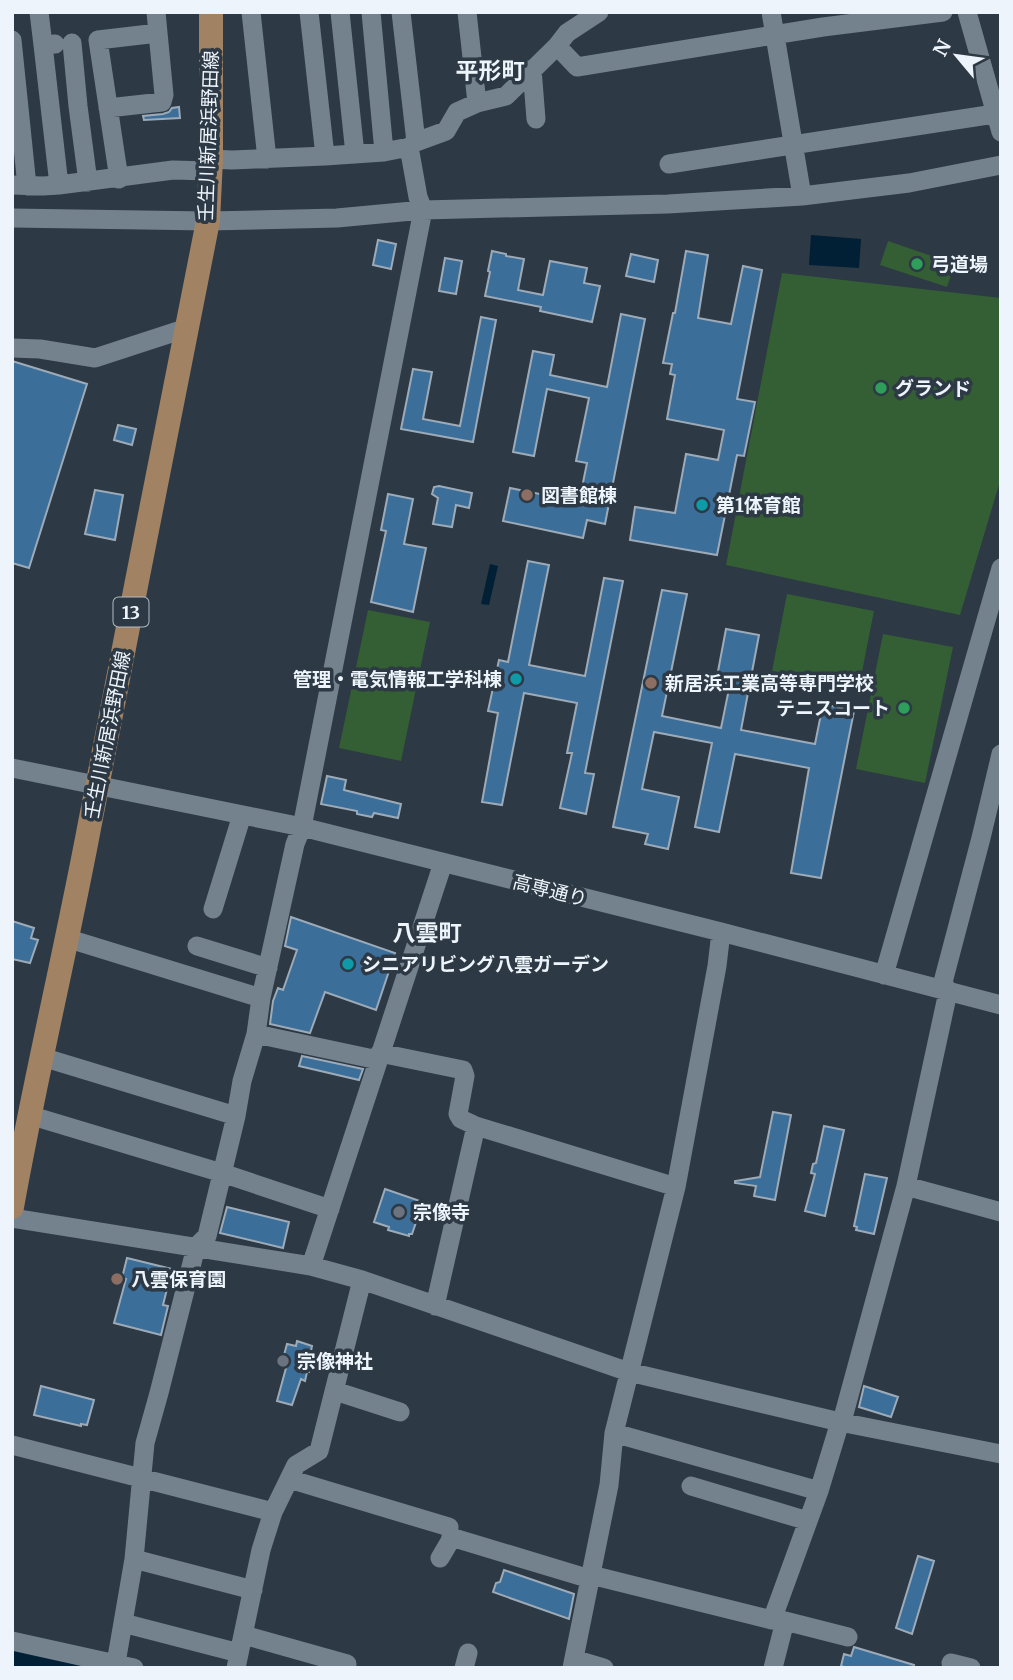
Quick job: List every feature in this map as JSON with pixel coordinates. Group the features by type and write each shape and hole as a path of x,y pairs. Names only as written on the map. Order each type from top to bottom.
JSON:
{"main road":[{"name":"壬生川新居浜野田線","path":"12,1207 208,221 211,165 211,12"}],"street":[{"path":"39,12 59,186"},
{"path":"78,106 162,102 164,95 156,12"},
{"path":"251,12 267,159"},
{"path":"309,12 325,156"},
{"path":"340,12 355,154"},
{"path":"371,12 384,152"},
{"path":"12,1640 125,1666 123,1623 134,1559 145,1443 196,1247 207,1236 242,1081 256,1034 261,998 295,844 302,827 423,210 418,197 401,12"},
{"path":"467,12 477,103"},
{"path":"12,40 20,185 59,186 232,160 384,152 413,144 446,131 457,112 477,103 506,96 567,33 599,12"},
{"path":"771,12 802,196"},
{"path":"557,46 577,67 943,12"},
{"path":"669,164 794,144 999,120 967,12"},
{"path":"43,45 158,33"},
{"path":"98,40 119,179"},
{"path":"72,43 88,182"},
{"path":"532,69 536,119"},
{"path":"12,218 208,221 337,218 423,210 668,204 802,196 909,183 1001,165"},
{"path":"12,348 40,349 94,358 187,328"},
{"path":"884,975 995,607 1001,568"},
{"path":"773,1668 779,1621 851,1389 906,1186 948,992 943,982 1001,754"},
{"name":"高専通り","path":"12,768 302,827 1001,1005"},
{"path":"214,909 242,815"},
{"path":"311,1266 443,863"},
{"path":"604,1668 573,1664 609,1485 614,1433 676,1187 722,932"},
{"path":"66,938 261,998"},
{"path":"197,946 268,968"},
{"path":"256,1034 463,1070 465,1076 458,1114 461,1119 476,1126 676,1187"},
{"path":"42,1057 236,1116"},
{"path":"29,1115 222,1173 330,1209"},
{"path":"435,1306 476,1126"},
{"path":"906,1186 1001,1212"},
{"path":"12,1218 311,1266 362,1280 629,1372 840,1422 1001,1454"},
{"path":"240,1652 261,1550 273,1512 296,1465 319,1451 362,1280"},
{"path":"335,1391 400,1412"},
{"path":"614,1433 819,1491"},
{"path":"12,1445 273,1512"},
{"path":"289,1479 449,1527"},
{"path":"691,1486 808,1521"},
{"path":"440,1558 451,1537 590,1577 848,1637"},
{"path":"134,1559 253,1590"},
{"path":"123,1623 240,1652 347,1664"},
{"path":"951,1663 971,1668"}],"green space":[{"name":"弓道場","path":"888,241 955,264 947,287 880,265"},
{"name":"グランド","path":"782,273 1001,298 1001,478 960,615 726,565"},
{"name":"テニスコート","path":"787,594 874,611 859,687 772,671"},
{"path":"368,610 430,622 401,761 339,748"},
{"name":"テニスコート","path":"883,634 953,647 925,783 856,769"}],"water":[{"path":"811,235 861,239 859,268 809,265"},
{"path":"490,564 498,566 489,605 481,604"},
{"path":"12,1650 91,1668 19,1668 12,1666"}],"building":[{"path":"179,107 180,118 144,120 143,116 163,114"},
{"path":"378,240 396,244 391,269 373,265"},
{"path":"492,251 524,259 518,290 543,295 550,261 587,268 584,283 600,286 592,322 540,311 541,307 485,296"},
{"path":"686,251 708,255 698,318 731,324 743,266 762,270 737,399 755,402 744,456 737,455 717,555 630,540 635,507 675,513 686,454 718,460 724,430 667,419 675,375 670,374 672,364 663,363"},
{"path":"631,254 658,260 654,282 626,276"},
{"path":"445,258 462,261 456,294 439,291"},
{"path":"621,314 645,319 605,524 587,520 583,538 503,521 510,488 579,502 587,463 576,461 589,398 547,389 534,456 513,452 533,351 554,355 550,375 607,387"},
{"path":"481,317 496,320 473,442 401,429 413,369 432,372 423,419 460,426"},
{"path":"12,361 87,384 29,568 12,563"},
{"path":"118,425 136,429 132,445 114,440"},
{"path":"434,487 472,493 469,508 456,505 452,527 433,524 438,498 432,494"},
{"path":"95,490 123,495 115,540 85,534"},
{"path":"388,494 413,499 404,544 426,548 413,612 371,602 386,531 381,530"},
{"path":"528,561 549,565 529,665 585,676 604,578 623,581 585,773 594,774 586,814 560,808 572,753 567,753 577,703 524,693 502,805 482,802 498,713 488,711 499,660 508,662"},
{"path":"662,590 687,594 662,716 721,728 730,684 716,682 726,629 759,635 741,730 815,744 823,704 854,711 821,878 791,873 809,768 735,754 719,832 695,827 712,743 654,732 642,789 679,797 668,849 645,844 648,834 613,827"},
{"path":"327,776 346,780 344,790 401,804 398,818 374,813 372,817 357,814 357,811 321,804"},
{"name":"シニアリビング八雲ガーデン","path":"291,917 395,953 376,1010 325,992 310,1033 270,1024 273,1001 278,988 283,990 297,950 285,946"},
{"path":"12,921 34,928 31,938 38,940 30,963 12,959"},
{"path":"302,1056 363,1069 359,1080 299,1066"},
{"path":"773,1112 791,1115 775,1200 754,1196 756,1186 735,1183 760,1177"},
{"path":"824,1126 844,1130 825,1216 805,1211 815,1174 811,1173 813,1164 816,1163"},
{"path":"865,1174 887,1178 874,1234 856,1230 857,1227 854,1226"},
{"name":"宗像寺","path":"385,1189 423,1202 409,1236 388,1230 389,1227 374,1222"},
{"path":"227,1207 289,1222 283,1248 220,1233"},
{"path":"127,1258 172,1269 163,1305 168,1306 161,1335 114,1323 126,1279 122,1278"},
{"path":"297,1341 312,1346 311,1351 315,1352 309,1372 305,1381 301,1379 292,1405 277,1401 286,1368 281,1366 287,1344 296,1346"},
{"path":"41,1386 94,1400 87,1425 34,1415"},
{"path":"864,1386 898,1397 891,1417 859,1407"},
{"path":"918,1556 934,1561 912,1634 896,1628"},
{"path":"504,1570 574,1594 569,1619 493,1592"},
{"path":"854,1647 914,1665 913,1668 841,1666 844,1654 851,1656"}],"place":[{"name":"弓道場","path":"917,264"},
{"name":"グランド","path":"881,388"},
{"name":"図書館棟","path":"527,495"},
{"name":"第1体育館","path":"702,505"},
{"name":"管理・電気情報工学科棟","path":"516,679"},
{"name":"新居浜工業高等専門学校","path":"651,683"},
{"name":"テニスコート","path":"904,708"},
{"name":"シニアリビング八雲ガーデン","path":"348,964"},
{"name":"宗像寺","path":"399,1212"},
{"name":"八雲保育園","path":"117,1279"},
{"name":"宗像神社","path":"283,1361"}],"district":[{"name":"平形町","path":"490,70"},
{"name":"八雲町","path":"427,932"}]}
